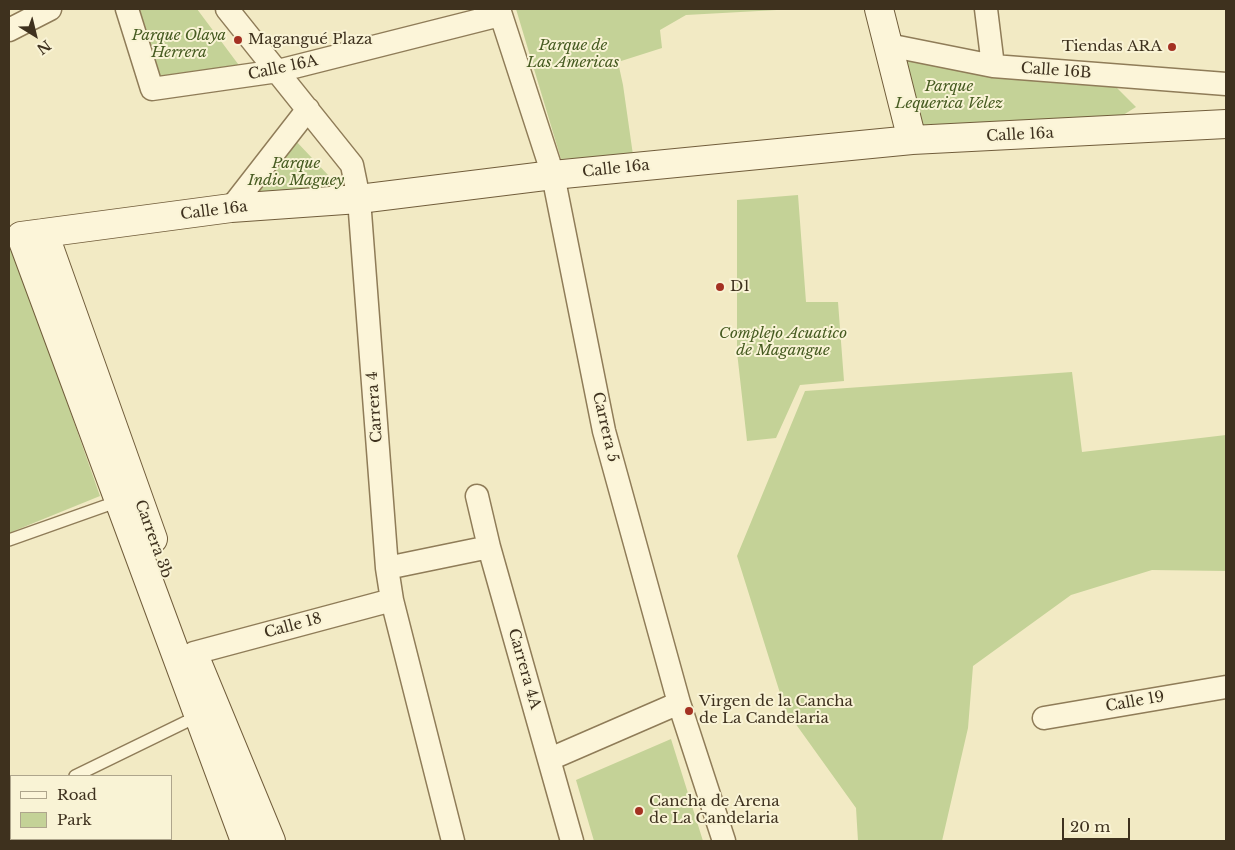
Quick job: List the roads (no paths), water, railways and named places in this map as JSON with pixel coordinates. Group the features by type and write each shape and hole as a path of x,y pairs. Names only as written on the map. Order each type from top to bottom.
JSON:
{"main road":[{"path":"879,9 912,140"},
{"name":"Calle 16a","path":"25,235 231,208 359,199 553,175 912,140 1226,124"},
{"name":"Carrera 3b","path":"25,235 119,501 245,841"},
{"name":"Carrera 3b","path":"25,235 271,841"}],"street":[{"path":"9,30 50,9"},
{"name":"Calle 16A","path":"127,9 152,89 278,71 500,12"},
{"name":"Carrera 4","path":"228,9 352,165 359,199 387,568 392,600 453,841"},
{"path":"986,9 993,66"},
{"name":"Carrera 5","path":"500,12 553,175 604,431 679,703 724,841"},
{"name":"Calle 16B","path":"888,45 993,66 1226,84"},
{"path":"231,208 308,109"},
{"name":"Carrera 4A","path":"477,496 489,547 572,841"},
{"path":"387,568 489,547"},
{"name":"Calle 18","path":"194,653 392,600"},
{"name":"Calle 19","path":"1044,718 1226,687"},
{"path":"550,759 679,703"}],"lane":[{"path":"9,540 119,501"},
{"path":"77,775 198,716"}],"place":[{"name":"Magangué Plaza","path":"238,40"},
{"name":"Tiendas ARA","path":"1172,47"},
{"name":"D1","path":"720,287"},
{"name":"Virgen de la Cancha de La Candelaria","path":"689,711"},
{"name":"Cancha de Arena de La Candelaria","path":"639,811"}],"park label":[{"name":"Parque Olaya Herrera","path":"179,44"},
{"name":"Parque de Las Americas","path":"573,54"},
{"name":"Parque Lequerica Velez","path":"949,96"},
{"name":"Parque Indio Maguey","path":"296,172"},
{"name":"Complejo Acuatico de Magangue","path":"783,342"}]}
